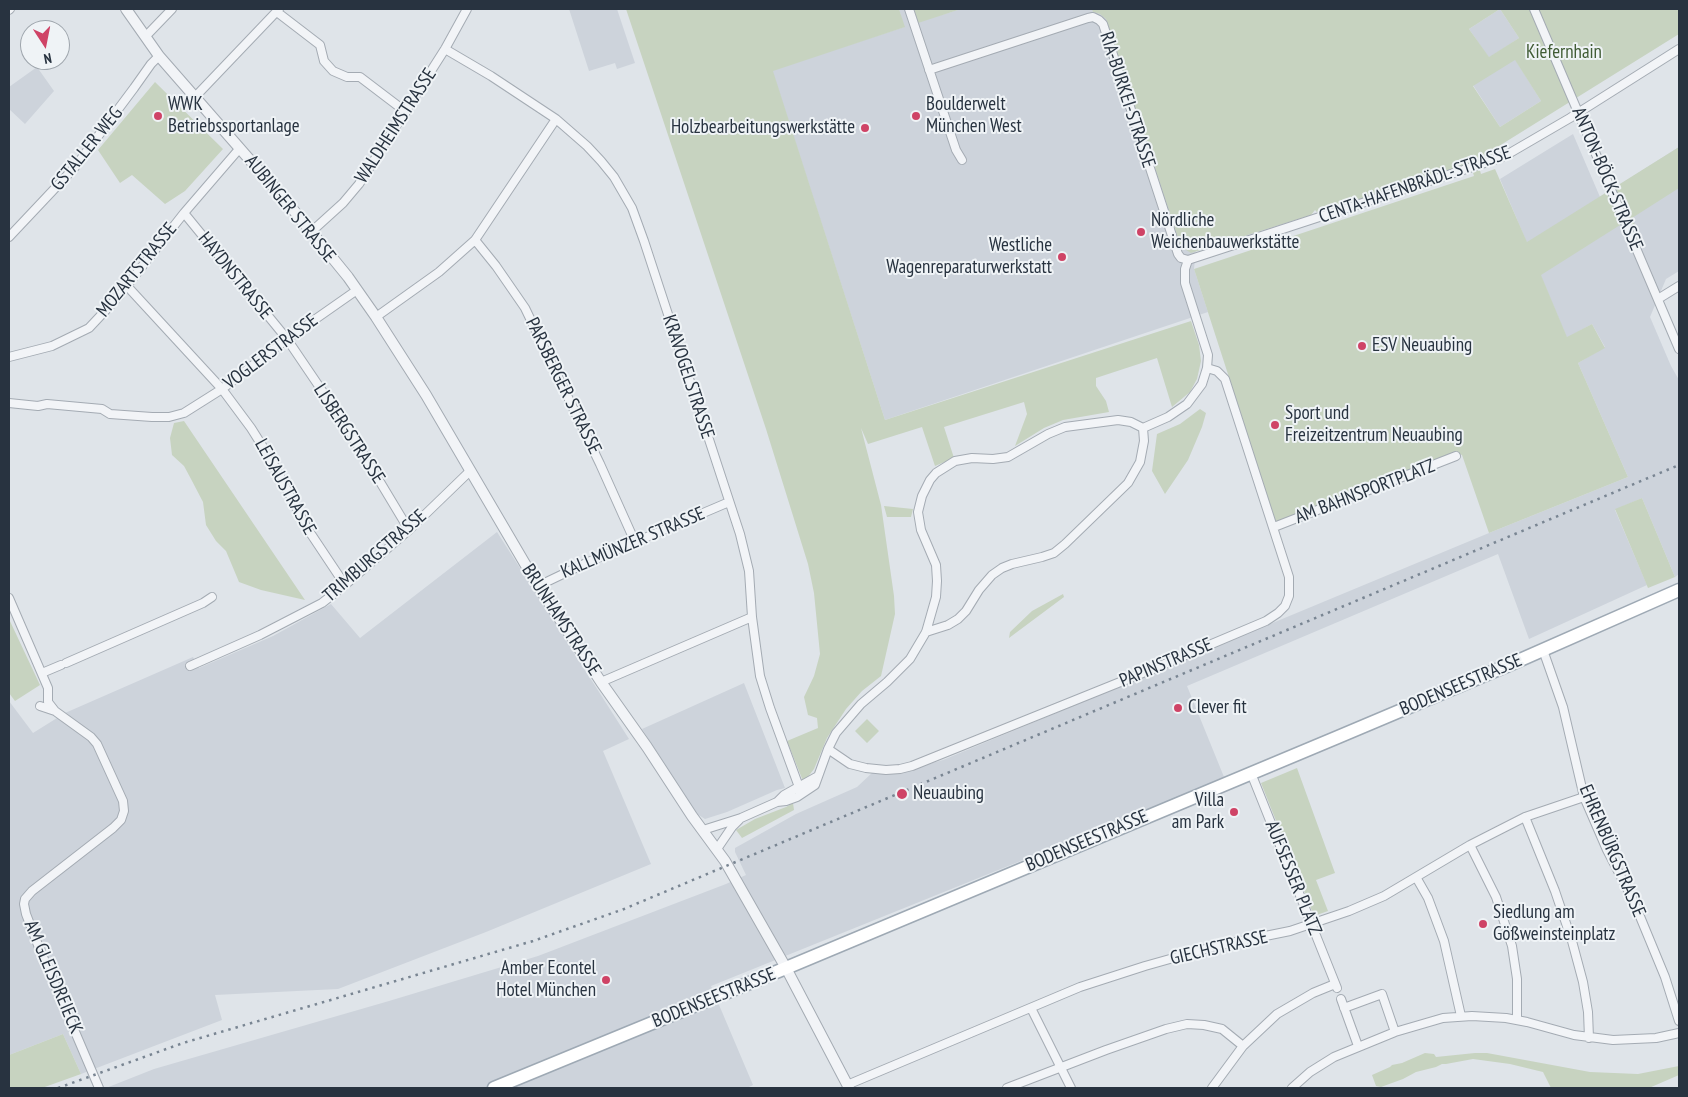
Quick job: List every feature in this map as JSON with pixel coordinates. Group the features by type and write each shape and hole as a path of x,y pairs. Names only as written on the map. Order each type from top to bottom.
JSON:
{"main road":[{"name":"BODENSEESTRASSE","path":"494,1088 1251,773 1543,650 1679,590"}],"street":[{"name":"AUBINGER STRASSE","path":"126,9 159,56 291,207 341,270"},
{"path":"146,36 172,9"},
{"name":"WALDHEIMSTRASSE","path":"311,232 359,184 445,49 467,9"},
{"path":"909,9 956,150 962,160"},
{"name":"ANTON-BÖCK-STRASSE","path":"1534,9 1679,349"},
{"path":"194,98 278,10 320,45 324,61 332,71 347,77 360,77 406,112"},
{"name":"RIA-BURKEI-STRASSE","path":"929,70 1088,18 1094,17 1099,20 1103,24 1178,254 1181,258 1188,260"},
{"name":"KRAVOGELSTRASSE","path":"445,49 491,76 556,119 601,160 614,177 632,208 740,534 749,571 752,617 760,676 799,787"},
{"name":"CENTA-HAFENBRÄDL-STRASSE","path":"1188,260 1503,157 1578,113 1679,49"},
{"name":"GSTALLER WEG","path":"9,237 75,167 151,64 159,56"},
{"path":"376,317 439,272 475,240 556,119"},
{"name":"MOZARTSTRASSE","path":"9,357 52,346 89,328 119,296 184,213 240,148"},
{"name":"HAYDNSTRASSE","path":"184,213 287,339"},
{"name":"PARSBERGER STRASSE","path":"475,240 496,266 525,308 600,464 635,542"},
{"path":"1143,428 1168,417 1187,404 1202,384 1207,368 1208,355 1185,283 1185,269 1188,260"},
{"name":"BRUNHAMSTRASSE","path":"341,270 376,317 426,395 538,586 601,682 728,866 786,968 848,1087"},
{"name":"LEISAUSTRASSE","path":"127,286 222,389 252,428 307,528 345,586"},
{"path":"1658,299 1679,286"},
{"name":"VOGLERSTRASSE","path":"9,403 102,409 110,414 152,417 168,417 184,413 222,389 287,339 357,290"},
{"name":"LISBERGSTRASSE","path":"287,339 350,432 409,530"},
{"name":"PAPINSTRASSE","path":"828,749 850,764 866,768 886,770 912,766 1266,621 1285,606 1289,596 1289,577 1274,527 1225,379 1217,371 1207,368"},
{"path":"703,830 740,818 778,802 786,801 815,786 828,749 836,733 861,704 910,659 926,632 935,605 936,565 921,530 918,512 922,496 936,473 955,461 972,458 993,459 1008,457 1048,434 1065,427 1118,420 1131,422 1143,428"},
{"path":"926,632 958,619 966,612 979,590 992,575 1002,568 1042,558 1054,553 1065,544 1132,477 1140,462 1143,428"},
{"name":"AM BAHNSPORTPLATZ","path":"1274,527 1456,456"},
{"name":"TRIMBURGSTRASSE","path":"190,666 290,620 322,603 345,586 409,530 470,471"},
{"name":"KALLMÜNZER STRASSE","path":"538,586 729,502"},
{"path":"42,673 203,603 212,597"},
{"path":"9,598 48,688 48,702 55,710"},
{"path":"601,682 752,617"},
{"name":"EHRENBÜRGSTRASSE","path":"1543,650 1563,707 1584,797 1607,850 1634,902 1665,977 1679,1021"},
{"name":"AM GLEISDREIECK","path":"40,706 55,710 91,737 97,744 123,801 124,811 121,820 114,828 32,891 25,899 24,904 50,973 99,1088"},
{"name":"AUFSESSER PLATZ","path":"1212,1088 1243,1046 1277,1014 1313,993 1336,986 1251,773"},
{"path":"778,802 784,795 819,776"},
{"name":"GIECHSTRASSE","path":"848,1087 1080,987 1144,966 1216,946 1290,931 1384,896 1470,845 1525,817 1584,797"},
{"path":"1525,817 1555,891 1572,941 1583,982 1588,1012 1589,1038"},
{"path":"717,849 740,818"},
{"path":"1470,845 1496,897 1512,946 1517,979 1517,1019"},
{"path":"1416,877 1428,898 1444,941 1461,1016"},
{"path":"1344,1008 1382,994 1395,1032"},
{"path":"1341,999 1358,1046"},
{"path":"1031,1008 1071,1088"},
{"path":"1292,1088 1310,1072 1334,1057 1358,1046 1432,1021 1461,1016 1517,1019 1589,1038 1613,1040 1640,1040 1663,1037 1679,1032"},
{"path":"1007,1088 1166,1029 1187,1024 1222,1029 1243,1046"}],"shaded area":[{"path":"569,9 617,9 635,63 617,69 615,63 589,71"},
{"path":"899,9 914,9 918,22 961,9 1116,9 1196,249 1194,269 1208,312 885,420 772,70 904,27"},
{"path":"1500,9 1519,38 1489,58 1469,29"},
{"path":"1515,59 1541,101 1500,127 1473,85"},
{"path":"33,70 39,70 54,91 25,124 9,109 9,87"},
{"path":"1573,134 1600,197 1679,147 1679,271 1666,279 1650,317 1679,380 1679,574 1675,577 1642,498 1615,510 1647,585 1529,639 1498,554 1187,686 1224,777 711,986 753,1085 747,1088 106,1088 154,1069 538,956 726,884 746,875 735,852 735,848 796,814 857,787 873,772 900,772 943,760 1628,477 1578,363 1605,347 1592,324 1567,338 1500,179"},
{"path":"497,532 629,739 603,751 651,864 486,932 338,989 215,995 222,1020 81,1074 63,1034 9,1055 9,701 33,733 65,713 193,657 199,668 273,636 331,604 360,638"},
{"path":"744,683 785,788 705,819 697,814 642,729"}],"green space":[{"path":"626,9 899,9 905,27 773,71 885,420 1191,321 1199,345 1201,361 1197,379 1190,392 1172,407 1157,358 1096,378 1096,386 1106,401 1109,412 1063,420 1044,428 1015,446 1027,414 1024,402 944,427 954,458 935,466 922,427 868,444 861,428 881,505 895,614 881,676 862,691 846,709 827,738 814,769 803,781 787,741 818,728 817,718 808,715 804,697 814,676 820,654 814,593 808,564 766,429"},
{"path":"914,9 961,9 918,23"},
{"name":"Kiefernhain","path":"1092,9 1500,9 1679,9 1679,34 1491,151 1492,156 1477,160 1481,174 1495,169 1527,242 1679,147 1679,188 1632,218 1641,239 1638,240 1628,220 1541,275 1567,337 1592,324 1605,348 1578,363 1628,477 1489,533 1462,455 1457,453 1278,529 1194,269 1474,176 1470,163 1318,213 1315,210 1311,215 1191,253 1181,247 1106,19 1100,14 1093,12","holes":["1500,9 1519,38 1489,57 1469,29","1515,60 1541,101 1500,127 1473,86"]},
{"name":"WWK Betriebssportanlage","path":"155,82 223,149 185,191 165,204 132,175 120,183 98,150"},
{"path":"1200,409 1206,413 1202,427 1188,460 1165,494 1152,471 1157,434 1180,424"},
{"path":"184,421 305,600 261,590 239,582 226,551 216,541 206,525 203,502 191,479 184,466 172,455 170,438 174,423"},
{"path":"1642,498 1675,577 1648,588 1615,509"},
{"path":"884,506 913,509 911,517 887,517"},
{"path":"1063,594 1064,597 1009,638 1010,632 1032,611"},
{"path":"9,619 40,685 15,701 9,693"},
{"path":"867,719 879,731 867,743 855,731"},
{"path":"1297,768 1335,873 1316,880 1328,911 1314,916 1261,783"},
{"path":"793,803 794,810 742,838 736,830 755,819"},
{"path":"63,1034 81,1074 42,1088 9,1088 9,1055"},
{"path":"1425,1053 1434,1054 1436,1057 1487,1053 1590,1072 1638,1074 1679,1066 1679,1075 1649,1088 1551,1088 1543,1072 1510,1064 1473,1059 1442,1064 1416,1072 1381,1087 1376,1086 1372,1075 1392,1065 1402,1063"}],"railway":[{"path":"58,1088 183,1043 533,941 624,909 1679,465"}],"place":[{"name":"WWK Betriebssportanlage","path":"158,116"},
{"name":"Boulderwelt München West","path":"916,116"},
{"name":"Holzbearbeitungswerkstätte","path":"865,128"},
{"name":"Nördliche Weichenbauwerkstätte","path":"1141,232"},
{"name":"Westliche Wagenreparaturwerkstatt","path":"1062,257"},
{"name":"ESV Neuaubing","path":"1362,346"},
{"name":"Sport und Freizeitzentrum Neuaubing","path":"1275,425"},
{"name":"Clever fit","path":"1178,708"},
{"name":"Neuaubing","path":"902,794"},
{"name":"Villa am Park","path":"1234,812"},
{"name":"Siedlung am Gößweinsteinplatz","path":"1483,924"},
{"name":"Amber Econtel Hotel München","path":"606,980"}]}
